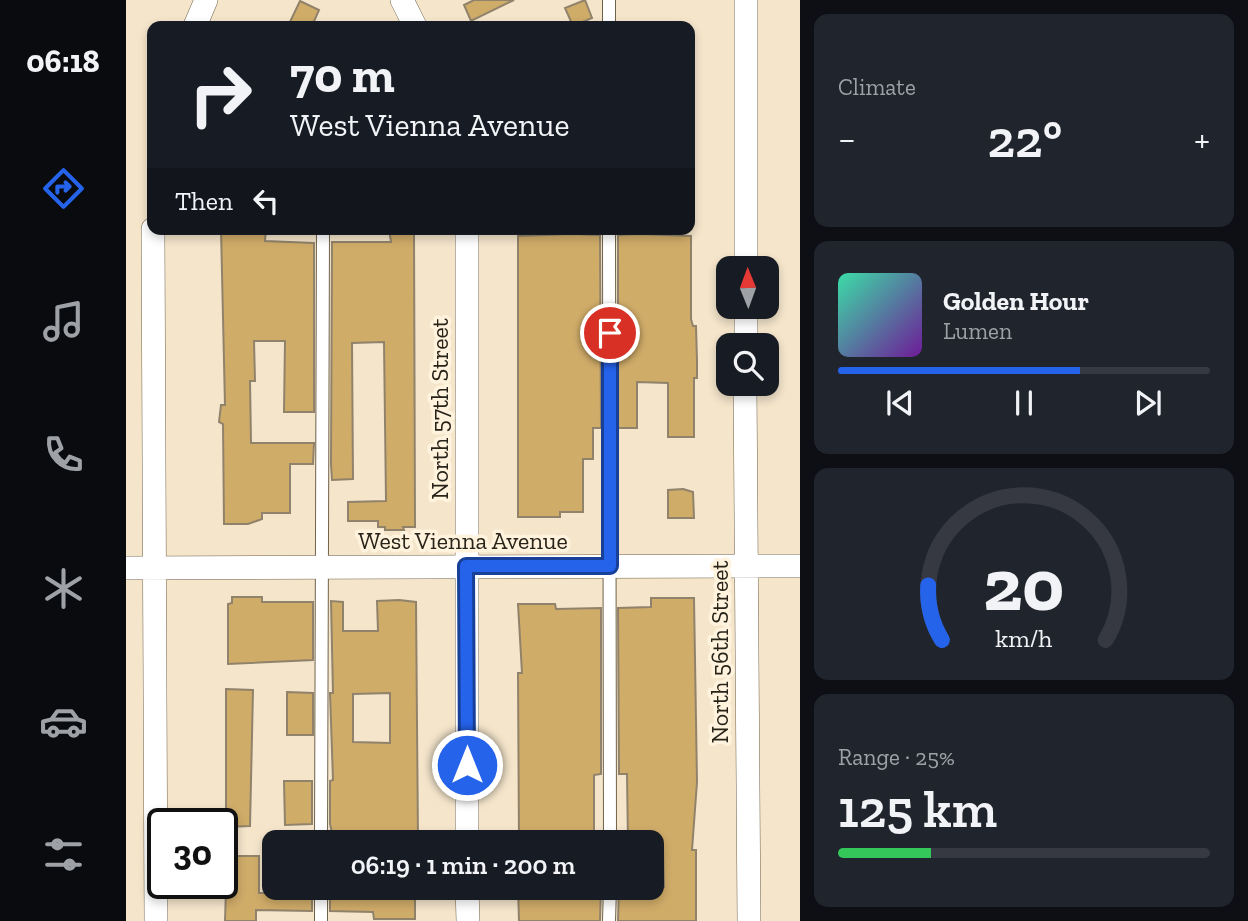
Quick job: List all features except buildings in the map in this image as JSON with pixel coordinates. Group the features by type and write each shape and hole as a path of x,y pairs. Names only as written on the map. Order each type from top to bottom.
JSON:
{"street":[{"path":"197,21 206,0"},
{"path":"402,0 412,21"},
{"path":"746,0 746,256"},
{"path":"153,235 156,921"},
{"name":"North 57th Street","path":"467,235 467,830"},
{"name":"North 56th Street","path":"746,396 748,921"},
{"name":"West Vienna Avenue","path":"126,568 800,566"},
{"path":"467,900 468,921"}],"lane":[{"path":"609,0 609,21"},
{"path":"321,830 323,235"},
{"path":"609,235 610,830"},
{"path":"321,900 321,921"},
{"path":"610,900 610,921"}],"route":[{"path":"467,765 466,566 610,566 610,333"}]}
